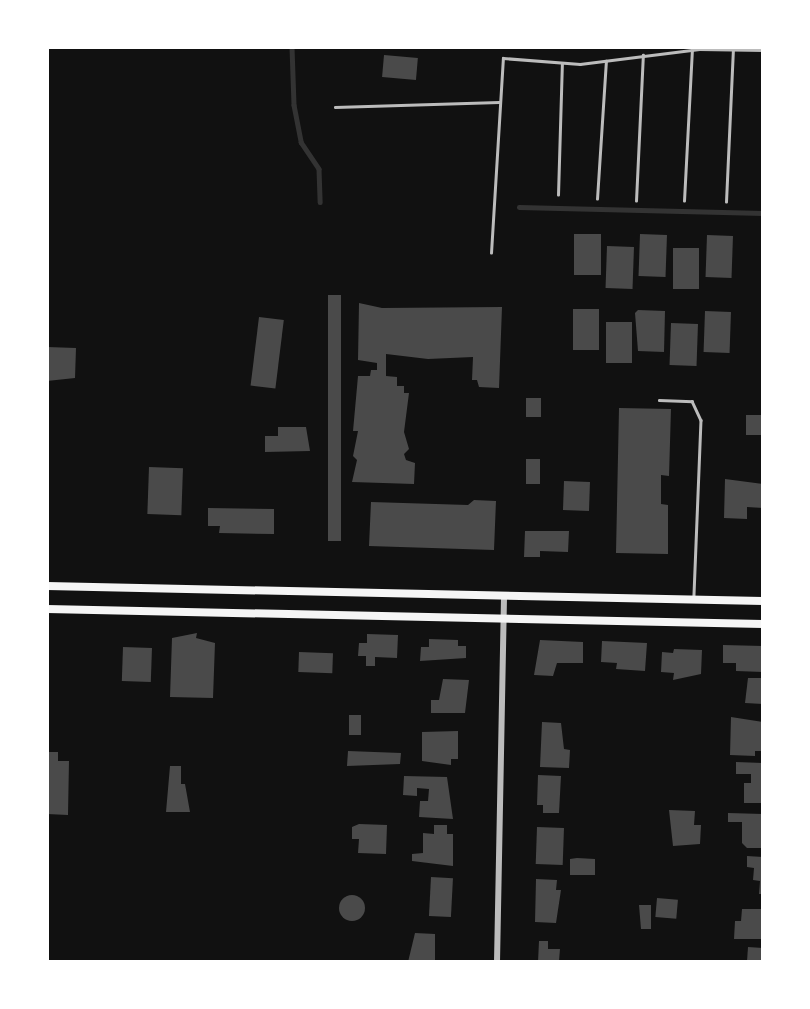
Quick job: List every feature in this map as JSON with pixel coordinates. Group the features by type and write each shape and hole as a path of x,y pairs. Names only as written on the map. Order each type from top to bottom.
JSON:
{"main road":[{"path":"47,586 763,601"},
{"path":"748,600 763,593"},
{"path":"47,609 763,626"}],"street":[{"path":"498,962 504,595"}],"lane":[{"path":"726,202 733,48"},
{"path":"684,201 692,49"},
{"path":"491,253 503,58 562,64 692,49 763,50"},
{"path":"636,201 643,55"},
{"path":"597,199 606,61"},
{"path":"558,195 562,64"},
{"path":"335,107 499,102"},
{"path":"659,400 692,401 701,419 694,599"}],"building":[{"path":"384,55 418,58 416,80 382,77"},
{"path":"574,234 601,234 601,275 574,275"},
{"path":"640,234 667,235 666,277 639,276"},
{"path":"707,235 733,236 732,278 706,277"},
{"path":"607,246 634,247 633,289 606,288"},
{"path":"673,248 699,248 699,289 673,289"},
{"path":"328,295 341,295 341,541 328,541"},
{"path":"359,303 382,308 502,307 499,388 479,387 477,380 472,380 473,357 428,359 386,354 386,376 397,377 397,386 404,386 404,393 409,393 404,432 409,449 404,454 406,460 415,463 414,484 352,482 357,460 353,456 358,431 353,431 358,376 370,376 371,370 377,370 377,363 358,360"},
{"path":"573,309 599,309 599,350 573,350"},
{"path":"638,310 665,311 664,352 638,351 635,313"},
{"path":"705,311 731,312 730,353 704,352"},
{"path":"259,317 284,320 275,389 251,385"},
{"path":"606,322 632,322 632,363 606,363"},
{"path":"671,323 698,324 697,366 670,365"},
{"path":"47,347 76,348 75,378 47,381"},
{"path":"526,398 541,398 541,417 526,417"},
{"path":"619,408 671,409 669,476 661,475 661,504 668,505 668,554 616,553"},
{"path":"746,415 763,415 763,435 746,435"},
{"path":"278,427 306,427 310,451 265,452 265,436 278,436"},
{"path":"526,459 540,459 540,484 526,484"},
{"path":"149,467 183,468 181,515 147,514"},
{"path":"725,479 763,484 763,508 747,507 747,519 724,518"},
{"path":"564,481 590,482 589,511 563,510"},
{"path":"474,500 496,501 494,550 369,546 371,502 468,505"},
{"path":"208,508 274,509 274,534 219,533 220,526 208,526"},
{"path":"525,531 569,531 568,552 540,551 540,557 524,557"},
{"path":"197,633 196,638 215,643 213,698 170,697 172,638"},
{"path":"367,634 398,635 397,658 375,657 375,666 366,666 366,656 358,656 359,643 367,643"},
{"path":"429,639 458,640 458,646 466,646 466,658 420,661 421,647 429,647"},
{"path":"540,640 583,642 583,663 557,663 553,676 534,675"},
{"path":"602,641 647,643 645,671 616,669 617,663 601,662"},
{"path":"723,645 763,646 763,672 736,671 736,663 723,663"},
{"path":"123,647 152,648 151,682 122,681"},
{"path":"674,649 702,650 701,674 673,680 674,673 661,672 662,652 673,653"},
{"path":"299,652 333,653 332,673 298,672"},
{"path":"748,678 763,678 763,704 745,703"},
{"path":"443,679 469,680 465,713 431,713 431,700 439,700"},
{"path":"349,715 361,715 361,735 349,735"},
{"path":"731,717 763,722 763,751 755,751 755,756 730,755"},
{"path":"542,722 561,723 564,749 570,750 569,768 540,767"},
{"path":"458,731 458,759 451,759 451,765 422,761 422,732"},
{"path":"348,751 401,753 400,764 347,766"},
{"path":"47,752 58,752 58,761 69,761 68,815 47,814"},
{"path":"736,762 763,763 763,803 744,803 744,783 751,783 751,774 736,774"},
{"path":"170,766 181,766 181,784 185,784 190,812 166,812"},
{"path":"538,775 561,776 559,813 543,813 543,805 537,805"},
{"path":"404,776 447,777 453,819 419,817 420,801 428,801 429,789 417,788 417,796 403,795"},
{"path":"669,810 695,811 694,825 701,825 700,844 673,846"},
{"path":"728,813 763,814 763,848 747,848 742,843 742,822 728,822"},
{"path":"359,824 387,825 386,854 358,853 359,839 352,839 352,827"},
{"path":"434,825 447,825 447,834 453,834 453,866 412,861 412,854 423,853 423,833 434,834"},
{"path":"537,827 564,828 563,865 536,864"},
{"path":"747,856 763,857 763,894 759,894 760,881 753,880 754,868 747,867"},
{"path":"570,859 595,859 595,875 570,875"},
{"path":"431,877 453,878 451,917 429,916"},
{"path":"536,879 557,880 556,890 561,890 556,923 535,922"},
{"path":"352,895 361,899 365,908 361,917 352,921 343,917 339,908 343,899"},
{"path":"657,898 678,900 676,919 655,917"},
{"path":"639,905 651,905 651,929 641,929"},
{"path":"742,909 763,909 763,939 734,939 735,921 741,921"},
{"path":"415,933 435,934 435,962 408,962"},
{"path":"539,941 548,941 548,949 560,949 559,961 538,962"},
{"path":"748,947 763,948 762,962 747,962"}],"waterway":[{"path":"292,47 294,105 301,142 319,169 320,202"},
{"path":"519,207 763,213"}]}
